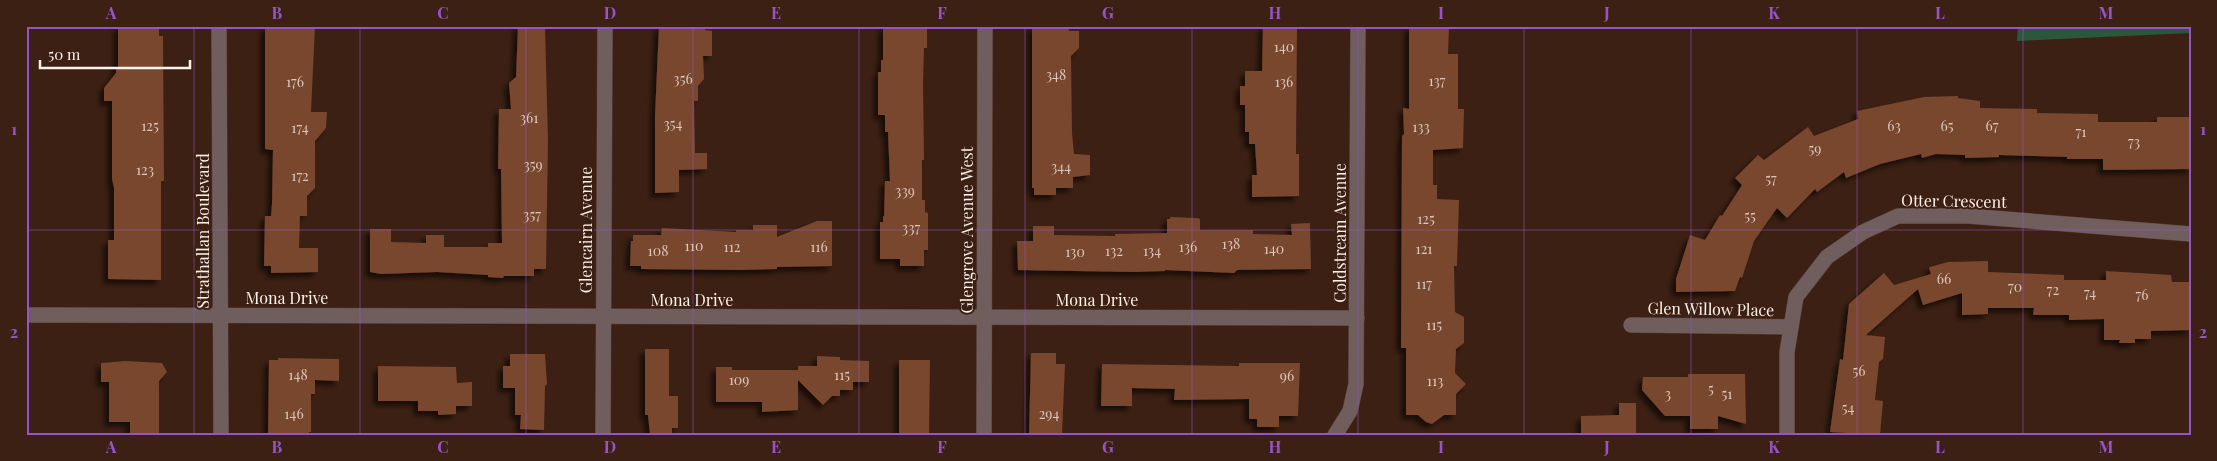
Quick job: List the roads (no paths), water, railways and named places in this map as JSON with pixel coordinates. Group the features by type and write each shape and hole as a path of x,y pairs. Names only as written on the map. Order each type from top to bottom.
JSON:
{"street":[{"name":"Strathallan Boulevard","path":"219,26 221,435"},
{"name":"Glencairn Avenue","path":"602,435 605,26"},
{"name":"Glengrove Avenue West","path":"984,435 985,26"},
{"name":"Coldstream Avenue","path":"1335,435 1347,418 1355,394 1358,26"},
{"name":"Otter Crescent","path":"1787,435 1788,352 1796,297 1827,257 1863,232 1898,216 1968,216 2191,234"},
{"name":"Mona Drive","path":"26,314 603,318 1357,318"},
{"name":"Glen Willow Place","path":"1631,325 1791,327"}]}
